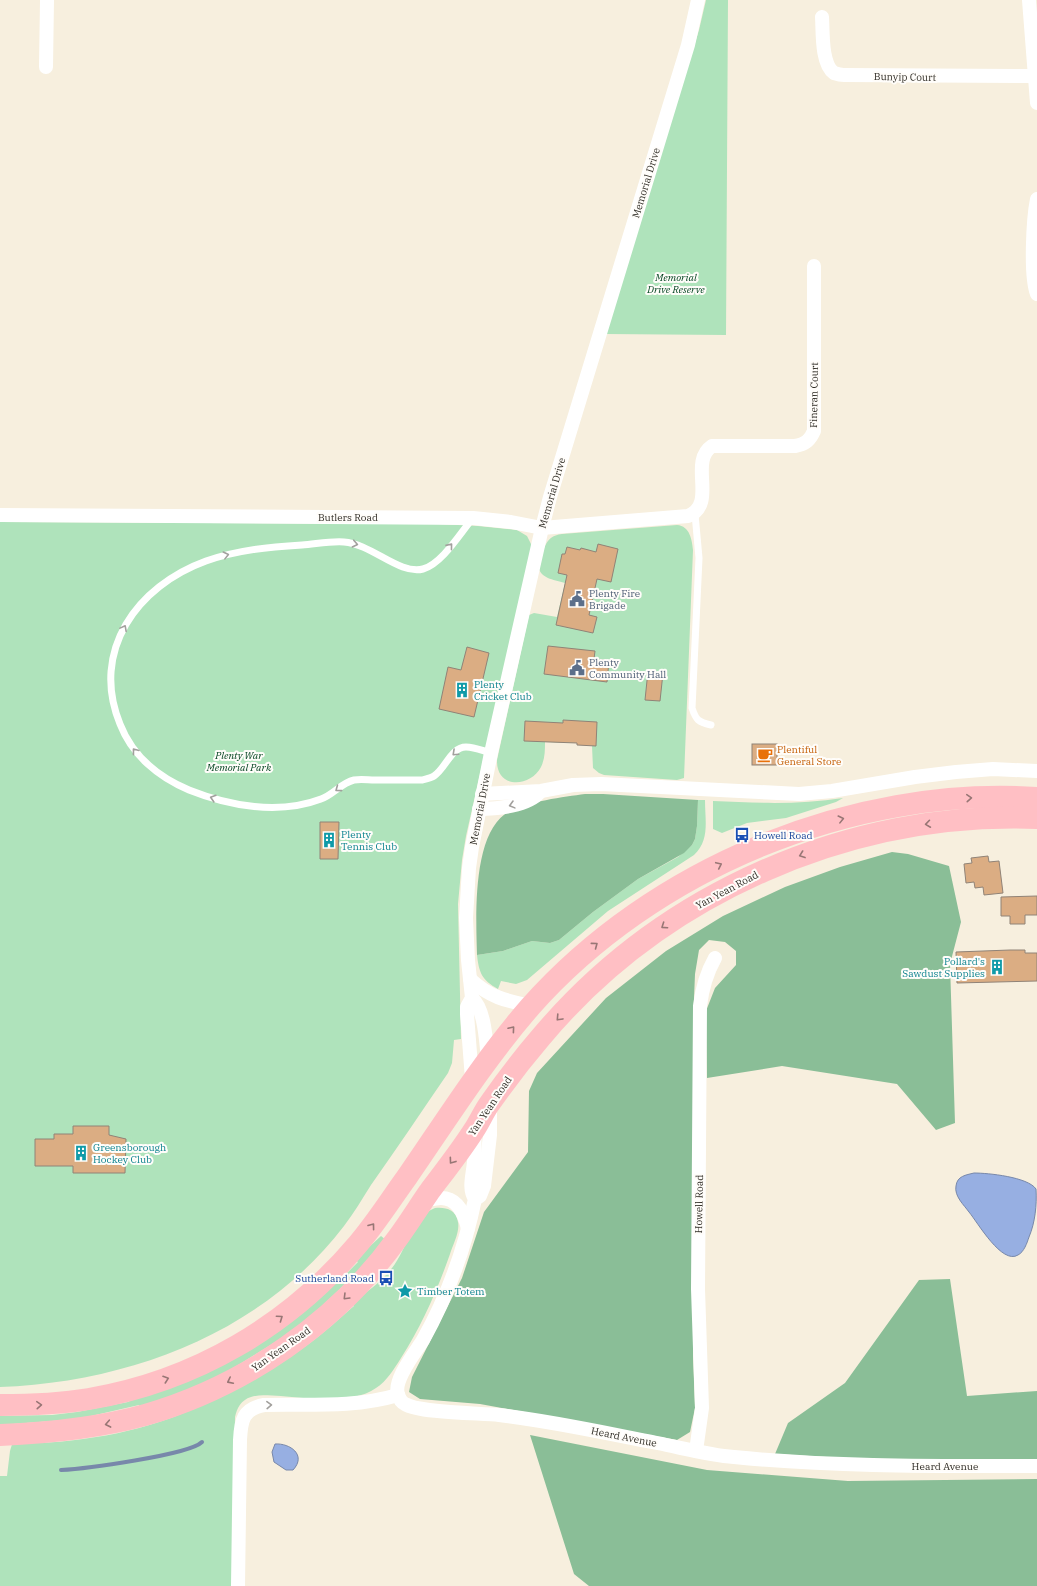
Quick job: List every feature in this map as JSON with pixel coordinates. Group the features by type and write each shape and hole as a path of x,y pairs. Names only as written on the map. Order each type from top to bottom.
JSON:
{"main road":[{"path":"0,1405 33,1405 90,1399 154,1383 182,1373 212,1359 242,1343 281,1318 311,1294 360,1242 383,1211 472,1080 532,1006 588,951 637,913 685,883 715,866 772,841 830,821 890,807 922,802 981,798 1037,798"},
{"name":"Yan Yean Road","path":"0,1435 90,1427 144,1415 191,1399 242,1375 298,1339 345,1299 378,1263 475,1130 490,1104 543,1034 590,985 650,936 721,891 763,871 800,856 844,841 917,825 956,820 986,818 1037,818"},
{"path":"488,1059 490,1104"},
{"name":"Memorial Drive","path":"472,1080 475,1130"}],"street":[{"path":"46,67 47,0"},
{"name":"Memorial Drive","path":"472,1080 466,1014 467,1007 472,998 467,939 467,891 469,868 482,794 552,489 688,45 698,0"},
{"path":"1029,0 1037,103"},
{"name":"Bunyip Court","path":"822,17 825,57 828,67 835,73 844,76 1035,76"},
{"path":"1037,199 1034,220 1034,284 1037,294"},
{"name":"Fineran Court","path":"695,514 702,500 703,457 706,450 712,446 796,446 803,444 810,439 814,431 814,266"},
{"name":"Butlers Road","path":"0,515 473,518 510,522 542,528 682,517 695,514"},
{"path":"482,794 541,792 568,786 601,784 799,794 832,792 915,776 993,770 1037,770"},
{"path":"479,809 499,808 530,800 541,792"},
{"name":"Howell Road","path":"696,1451 702,1408 698,1289 700,1006 708,970 715,958"},
{"path":"470,979 489,994 513,1003 532,1006"},
{"name":"Memorial Drive","path":"472,998 479,1006 481,1012 487,1044 488,1059"},
{"path":"475,1199 480,1196 484,1186 490,1135 490,1104"},
{"path":"238,1586 240,1440 243,1420 249,1410 264,1405 346,1404 373,1401 398,1395 398,1382 434,1318 450,1282 468,1229 475,1199 471,1185 474,1161 475,1130"},
{"path":"423,1201 442,1198 451,1200 463,1214 468,1229"},
{"name":"Heard Avenue","path":"398,1395 405,1404 422,1409 544,1422 732,1457 876,1465 1037,1466"}],"lane":[{"path":"695,514 699,558 692,708 695,717 701,723 711,725"},
{"path":"473,518 441,557 423,569 404,568 361,545 337,542 276,547 240,552 207,560 184,571 163,583 147,597 123,628 113,658 111,680 112,694 122,730 134,750 149,765 164,777 186,788 202,795 232,803 263,807 305,804 323,799 343,785 356,780 422,780 429,778 434,776 452,755 461,748 473,748 491,753"}],"green space":[{"name":"Memorial Drive Reserve","path":"706,0 728,0 726,335 606,334 699,30"},
{"name":"Plenty War Memorial Park","path":"0,522 438,524 478,526 517,530 527,536 531,544 531,549 466,836 462,860 458,904 461,1039 454,1040 452,1063 448,1073 344,1226 311,1263 274,1295 234,1322 191,1344 145,1362 98,1375 49,1383 0,1387"},
{"path":"677,525 685,528 690,534 693,550 684,778 677,780 604,775 593,768 592,746 577,743 545,742 543,761 536,774 522,782 514,782 502,776 498,769 497,760 529,615 534,613 557,617 565,583 546,577 539,569 543,551 547,542 556,535 562,534"},
{"path":"585,794 698,800 695,839 692,845 684,853 638,879 593,912 559,940 550,943 532,941 503,951 477,955 476,921 478,880 481,859 494,825 505,814 522,806"},
{"path":"843,798 836,802 786,818 747,823 722,833 713,829 713,801 794,803"},
{"path":"698,800 705,800 706,830 705,837 694,855 608,911 527,980 516,984 501,981 498,989 485,979 480,971 477,955 503,951 532,941 550,943 559,940 593,912 638,879 678,857 692,845 695,839"},
{"path":"892,852 908,854 949,866 961,922 950,964 955,1123 936,1130 897,1084 782,1066 707,1078 706,1011 715,988 736,965 736,951 725,942 709,940 699,950 695,974 693,1023 693,1356 695,1408 690,1432 677,1440 480,1404 420,1399 409,1392 412,1377 462,1278 484,1212 528,1152 529,1091 537,1073 606,998 666,951 723,916 785,887 840,867"},
{"path":"435,1208 450,1210 455,1214 458,1222 457,1234 440,1281 428,1308 409,1346 384,1382 376,1388 355,1397 343,1399 317,1399 266,1395 248,1398 242,1402 238,1408 235,1417 233,1586 0,1586 0,1476 7,1476 10,1451 13,1441 39,1443 65,1441 114,1434 144,1427 174,1417 202,1405 258,1377 310,1343 354,1306 352,1303 388,1273 397,1261 420,1219 427,1212"},
{"path":"381,1236 386,1240 363,1267 300,1327 214,1380 140,1408 139,1405 78,1419 0,1425 0,1416 52,1415 77,1412 128,1402 337,1283 358,1262 355,1260"},
{"path":"950,1279 967,1396 1037,1391 1037,1460 878,1460 775,1454 788,1423 845,1383 919,1280"},
{"path":"530,1435 707,1470 848,1481 1037,1479 1037,1586 589,1586 574,1574"}],"water":[{"path":"974,1173 1007,1176 1025,1181 1036,1189 1036,1208 1033,1226 1025,1247 1018,1255 1012,1256 1005,1254 998,1249 984,1233 958,1197 956,1190 958,1180 962,1176"},
{"path":"275,1444 281,1444 295,1451 298,1459 297,1465 293,1470 286,1470 274,1462 272,1452"}],"building":[{"name":"Plenty Fire Brigade","path":"598,544 618,549 611,582 597,579 589,615 597,617 593,633 556,625 567,575 558,573 562,554 565,554 567,547 580,550 581,548 596,552"},
{"name":"Plenty Community Hall","path":"548,646 595,651 594,659 609,661 607,682 544,674"},
{"name":"Plenty Cricket Club","path":"467,647 489,653 474,717 439,709 448,667 461,670"},
{"path":"648,671 663,673 660,701 645,700"},
{"path":"563,720 597,722 596,746 577,745 577,743 524,741 525,721 563,723"},
{"name":"Plentiful General Store","path":"752,744 777,744 777,765 752,765"},
{"name":"Plenty Tennis Club","path":"320,822 339,822 338,859 320,859"},
{"path":"988,856 989,862 999,861 1003,893 984,895 983,887 975,888 974,882 966,883 964,864 972,863 971,858"},
{"path":"1037,896 1037,915 1025,915 1025,924 1010,924 1010,916 1001,916 1001,897"},
{"name":"Pollard's Sawdust Supplies","path":"1025,950 1025,953 1037,953 1037,981 957,983 956,952"},
{"name":"Greensborough Hockey Club","path":"73,1126 109,1126 109,1135 126,1139 125,1173 73,1173 73,1166 35,1166 35,1139 54,1139 54,1134 73,1134"}],"waterway":[{"path":"61,1470 112,1464 178,1452 202,1442"}],"place":[{"name":"Plenty Fire Brigade","path":"577,599"},
{"name":"Plenty Community Hall","path":"577,668"},
{"name":"Plenty Cricket Club","path":"462,690"},
{"name":"Plentiful General Store","path":"765,755"},
{"name":"Howell Road","path":"742,835"},
{"name":"Plenty Tennis Club","path":"329,840"},
{"name":"Pollard's Sawdust Supplies","path":"997,967"},
{"name":"Greensborough Hockey Club","path":"81,1153"},
{"name":"Sutherland Road","path":"386,1278"},
{"name":"Timber Totem","path":"405,1291"}]}
